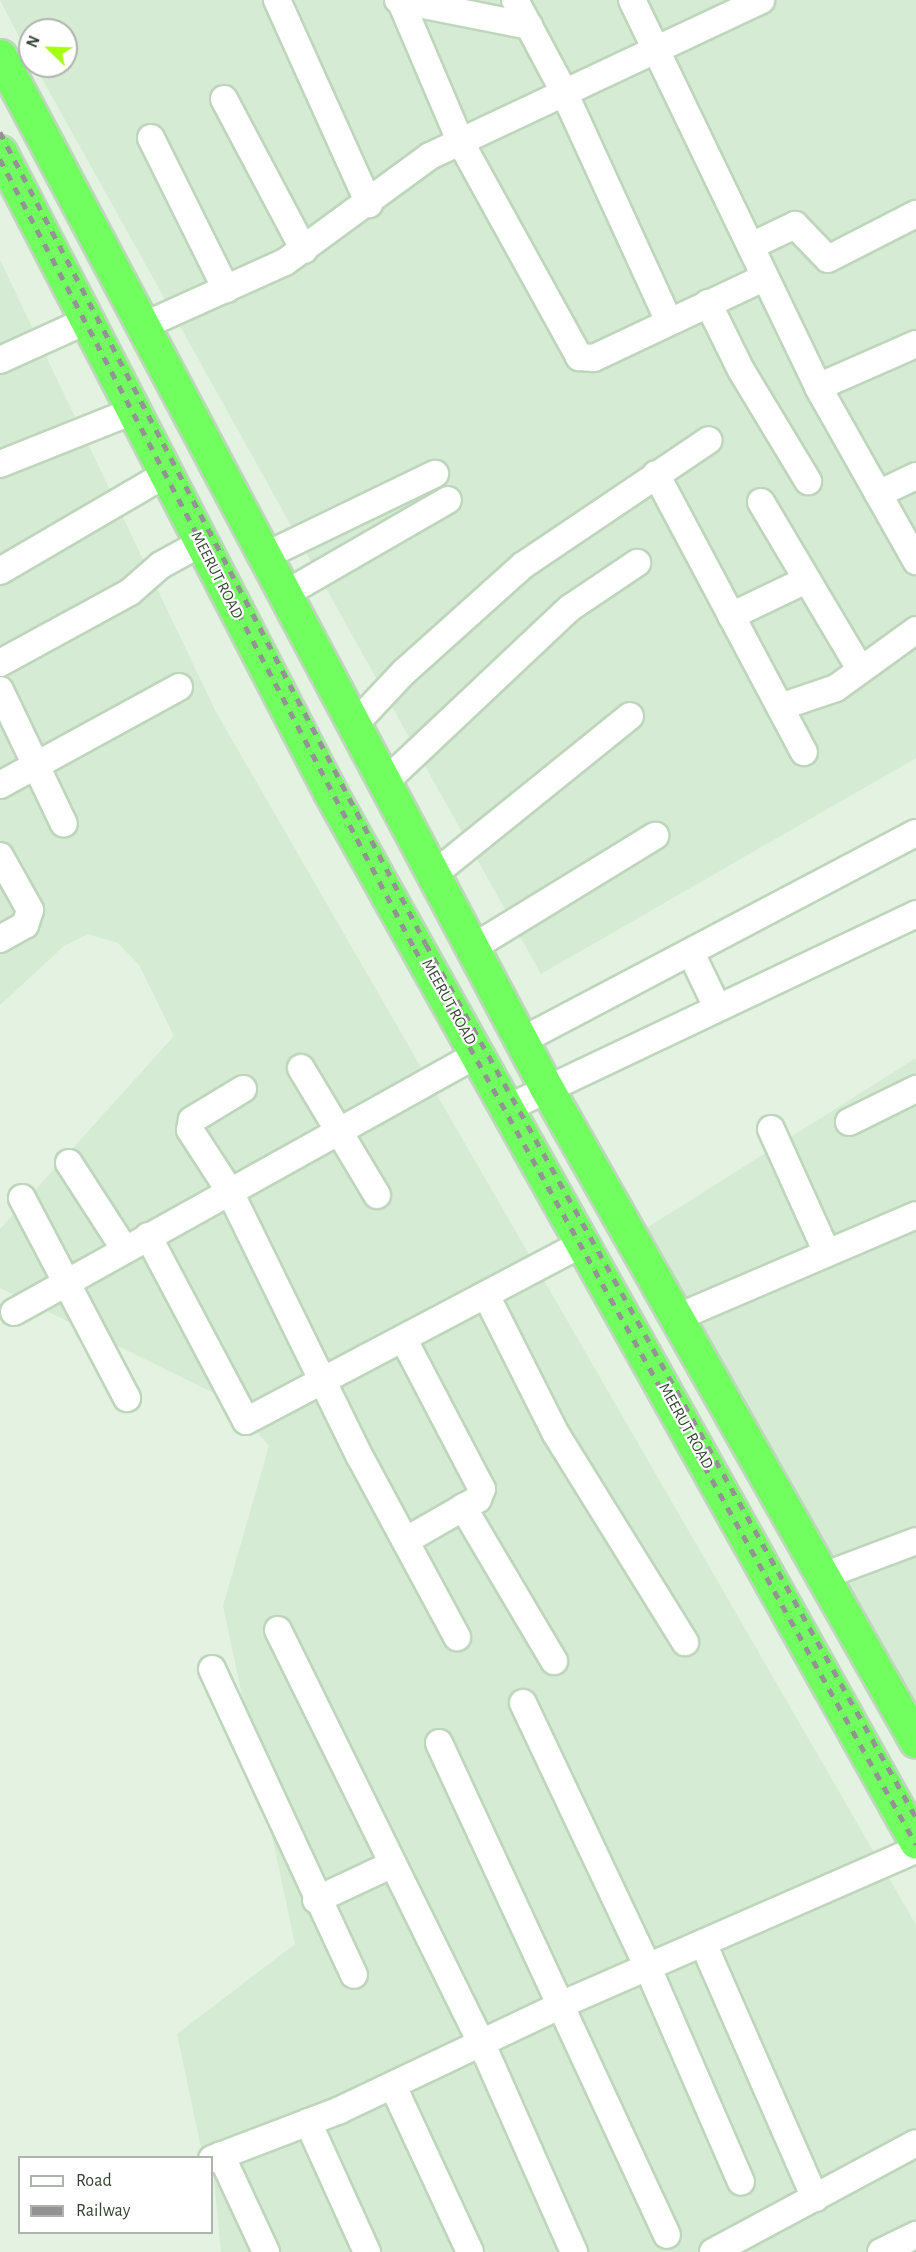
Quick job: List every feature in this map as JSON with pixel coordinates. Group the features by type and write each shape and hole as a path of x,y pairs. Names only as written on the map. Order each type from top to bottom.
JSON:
{"highway":[{"path":"0,56 546,1087 916,1741"},
{"name":"MEERUT ROAD","path":"0,152 10,197 86,321 330,792 510,1107 916,1842"}],"street":[{"path":"277,0 369,204"},
{"path":"399,0 529,26"},
{"path":"399,0 460,141 579,357 594,358 765,277"},
{"path":"515,0 563,90 669,322"},
{"path":"632,0 659,48 818,387 916,561"},
{"path":"143,326 226,289 304,250 369,204 416,166 460,141 563,90 659,48 735,5 761,0"},
{"path":"224,99 304,250"},
{"path":"152,138 226,289"},
{"path":"751,246 795,225 828,259 916,214"},
{"path":"708,303 741,370 808,481"},
{"path":"0,360 86,321"},
{"path":"818,387 916,344"},
{"path":"0,464 133,411"},
{"path":"354,725 404,672 522,566 709,440"},
{"path":"0,571 166,474"},
{"path":"265,556 435,474"},
{"path":"656,474 804,752"},
{"path":"878,494 916,476"},
{"path":"285,594 448,500"},
{"path":"761,502 860,669"},
{"path":"0,663 130,592 161,565 201,543"},
{"path":"384,784 570,608 637,563"},
{"path":"731,616 806,580"},
{"path":"780,708 836,688 916,630"},
{"path":"0,785 179,687"},
{"path":"0,690 64,824"},
{"path":"433,875 630,717"},
{"path":"521,1041 692,953 916,833"},
{"path":"472,948 655,836"},
{"path":"0,856 30,910 25,925 0,939"},
{"path":"510,1107 546,1087 716,1005 916,914"},
{"path":"692,953 716,1005"},
{"path":"14,1312 337,1128 478,1054"},
{"path":"301,1068 377,1195"},
{"path":"243,1089 189,1124 229,1190 405,1541 457,1637"},
{"path":"849,1122 916,1089"},
{"path":"771,1129 827,1253"},
{"path":"69,1163 124,1250"},
{"path":"22,1198 127,1398"},
{"path":"676,1318 916,1215"},
{"path":"148,1236 240,1418 251,1419 487,1297 585,1242"},
{"path":"487,1297 556,1434 685,1642"},
{"path":"404,1340 482,1489 463,1507 405,1541"},
{"path":"463,1507 554,1661"},
{"path":"823,1576 916,1541"},
{"path":"278,1630 481,2042 574,2252"},
{"path":"212,1669 316,1900 354,1975"},
{"path":"523,1703 648,1968 741,2182"},
{"path":"439,1743 563,2004 667,2235"},
{"path":"266,2252 216,2157 393,2086 563,2004 916,1850"},
{"path":"316,1900 393,1864"},
{"path":"703,1943 815,2198"},
{"path":"393,2086 470,2252"},
{"path":"308,2122 367,2252"},
{"path":"713,2252 916,2143"},
{"path":"881,2252 916,2235"}],"shaded area":[{"path":"0,0 916,0 916,758 541,974 42,78 78,78 78,18 18,18 18,35"},
{"path":"0,260 216,712 916,1925 916,2252 221,2252 213,2156 203,2156 177,2034 295,1944 223,1606 269,1446 232,1402 0,1288 0,1229 174,1036 139,965 118,943 88,934 64,946 0,1005"},
{"path":"916,1058 916,1737 642,1231"}],"railway":[{"path":"0,132 426,944 916,1817"},
{"path":"0,159 415,949 916,1844"}]}
